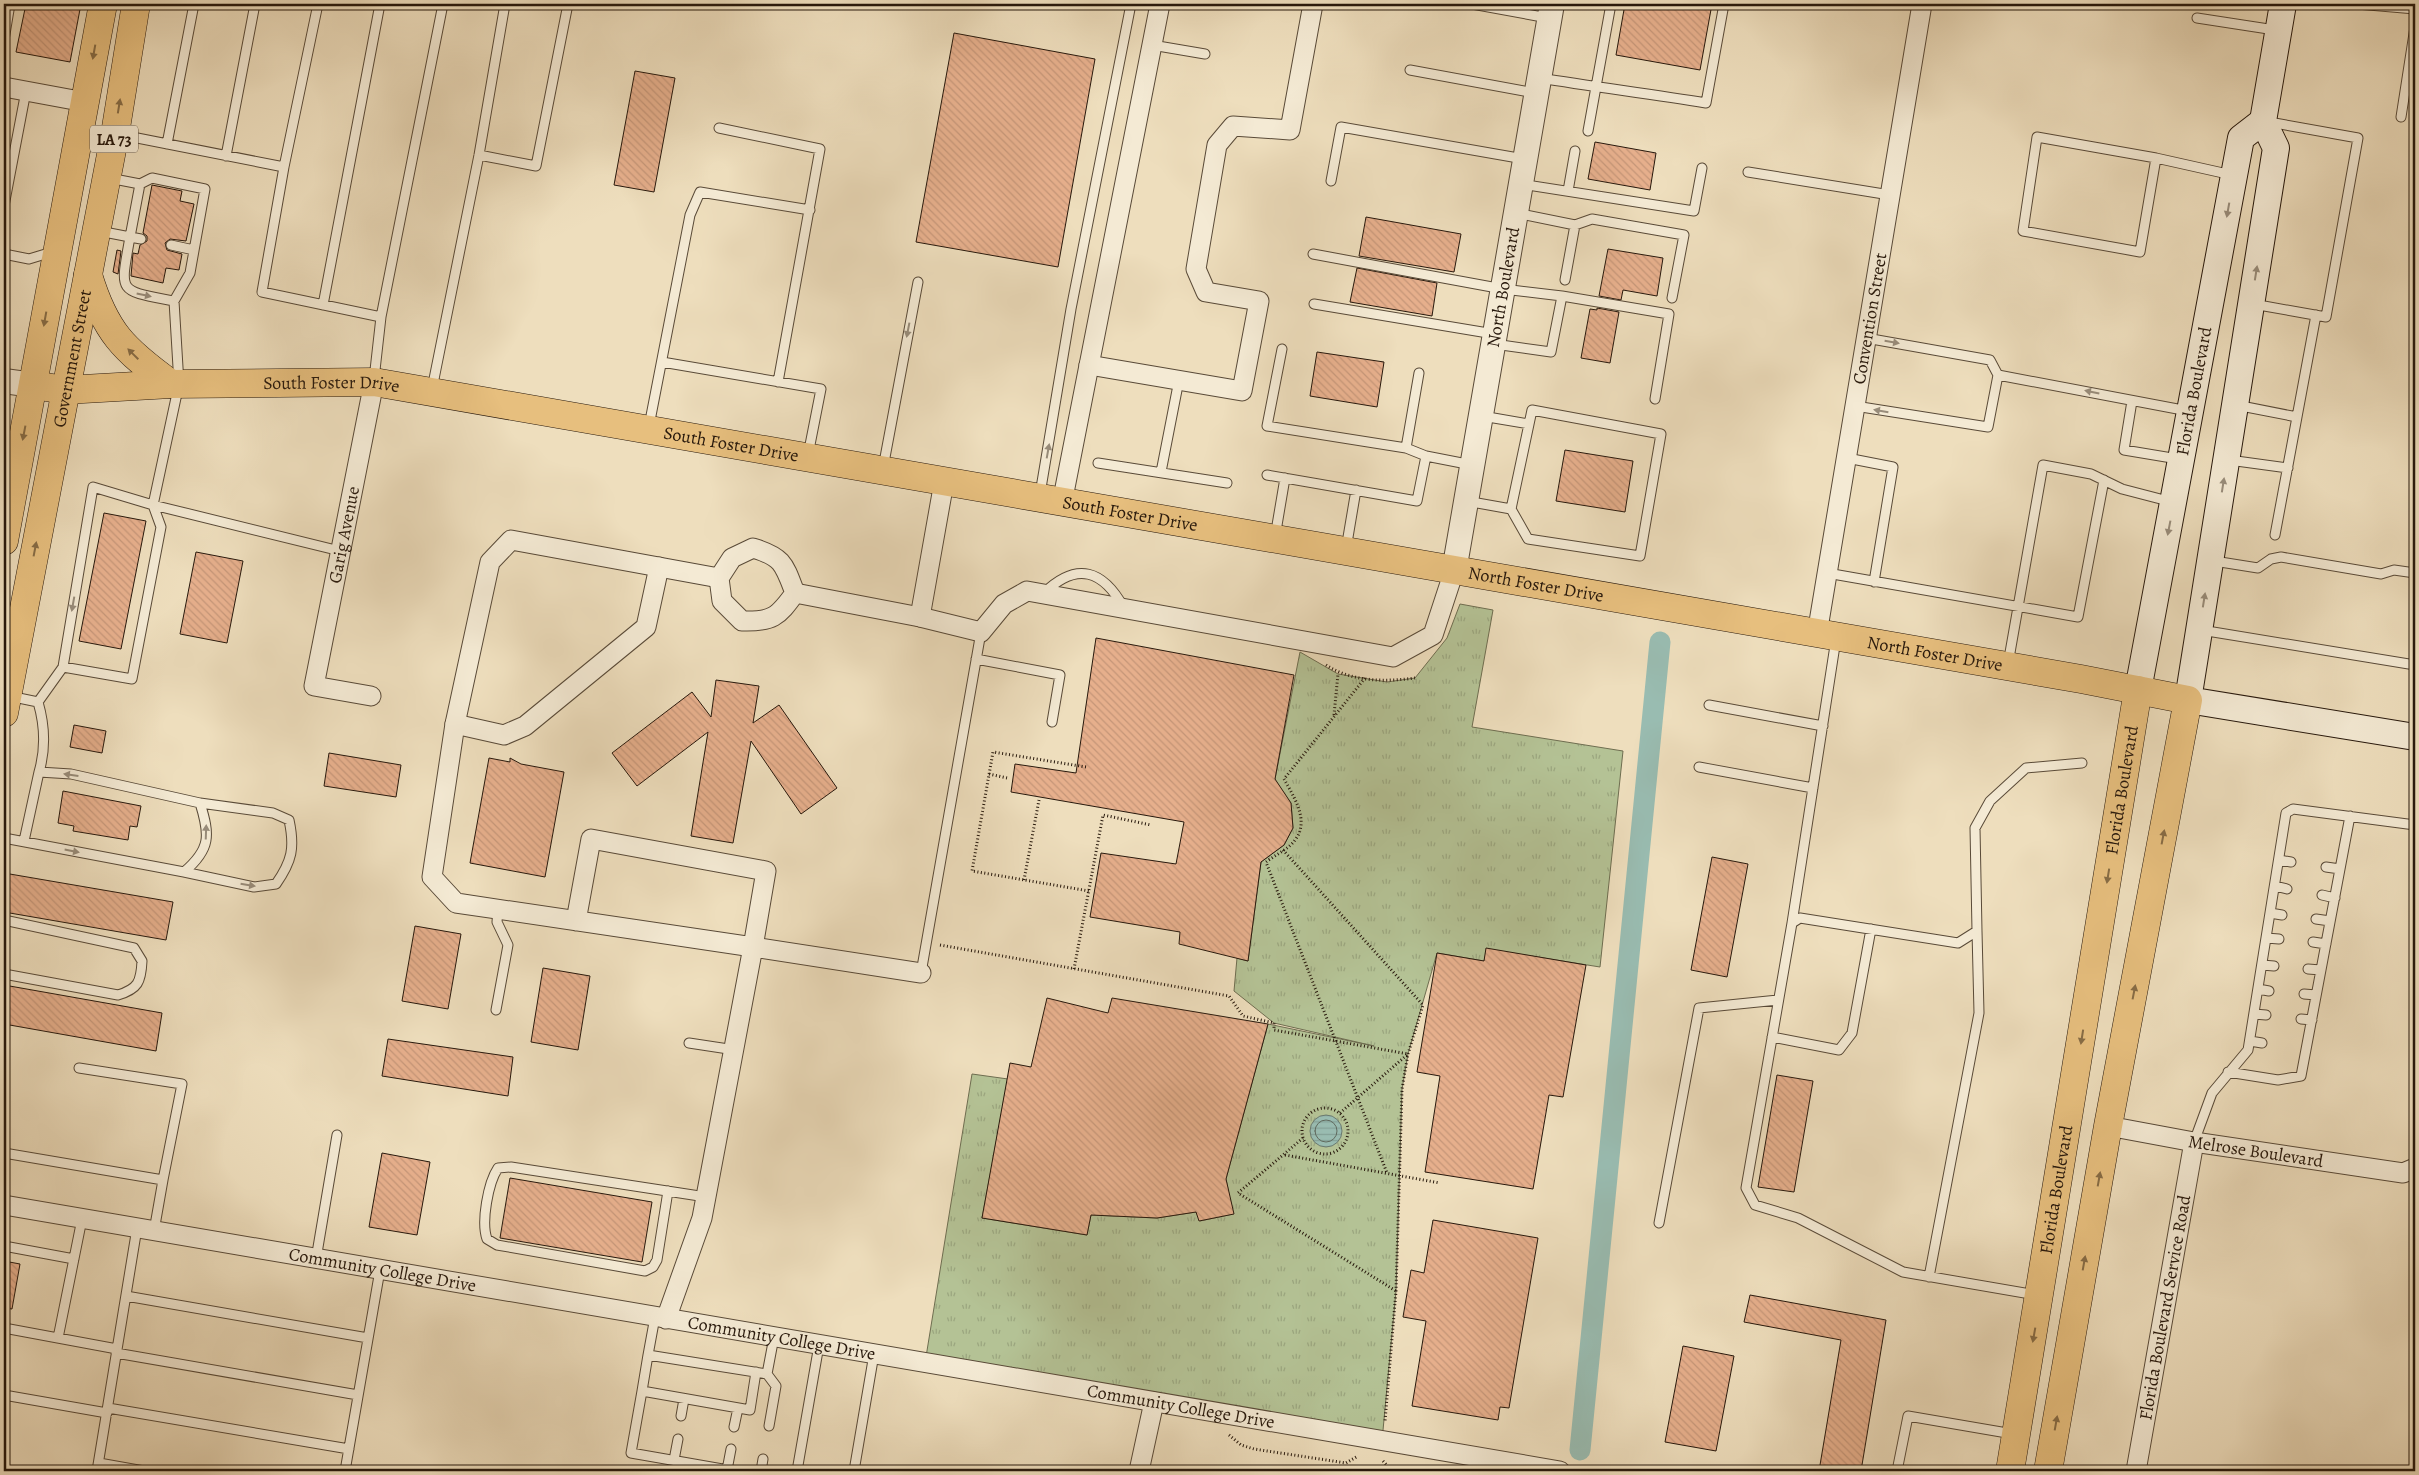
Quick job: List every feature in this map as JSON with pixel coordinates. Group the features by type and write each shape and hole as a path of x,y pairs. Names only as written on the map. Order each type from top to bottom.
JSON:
{"main road":[{"name":"Government Street","path":"4,541 10,472 33,385 41,269 59,244 103,4"},
{"name":"Government Street","path":"5,704 115,134 136,4"},
{"path":"2048,1471 2108,1126 2188,700 2236,405 2276,148 2264,121 2283,4"},
{"name":"Florida Boulevard","path":"2010,1471 2041,1296 2138,690 2234,175 2241,138 2264,121"},
{"path":"87,274 96,301 114,335 139,360 175,384"},
{"name":"South Foster Drive","path":"33,385 65,390 175,384 374,382 1454,571"},
{"name":"North Foster Drive","path":"1454,571 2008,666 2188,700 2415,737"}],"street":[{"path":"1051,501 1089,364 1160,4"},
{"path":"1089,364 1242,391 1259,301 1206,292 1196,269 1217,146 1233,126 1290,130 1313,4"},
{"name":"Convention Street","path":"1827,636 1827,573 1922,4"},
{"name":"North Boulevard","path":"1454,571 1551,11"},
{"path":"4,87 85,102"},
{"name":"South Foster Drive","path":"4,381 33,385"},
{"name":"Garig Avenue","path":"371,696 314,686 374,382"},
{"path":"920,617 944,482"},
{"path":"719,578 511,540 490,562 455,724 432,877 456,903 753,946 921,973"},
{"path":"753,548 774,554 787,570 795,593 783,609 763,622 742,621 722,602 719,578 732,558 753,548"},
{"path":"455,724 504,735 526,726 646,628 659,567"},
{"path":"795,593 920,617 981,632 1004,604 1027,591 1393,657 1433,635 1454,571"},
{"path":"576,921 591,839 766,871 735,1050 702,1218 661,1318"},
{"name":"Melrose Boulevard","path":"2108,1126 2194,1142 2411,1175"},
{"name":"Florida Boulevard Service Road","path":"2136,1471 2194,1142"},
{"name":"Community College Drive","path":"4,1205 1154,1402 1381,1449 1520,1468 1560,1471"},
{"path":"1139,1471 1154,1402"}],"lane":[{"path":"4,40 10,4"},
{"path":"167,144 194,4"},
{"path":"226,156 255,4"},
{"path":"318,4 284,167 262,292 382,317"},
{"path":"323,305 380,4"},
{"path":"374,382 382,317 443,4"},
{"path":"432,392 479,155 504,4"},
{"path":"479,155 536,166 568,4"},
{"path":"1051,501 1071,309 1130,4"},
{"path":"1472,4 1551,11"},
{"path":"1588,131 1611,4"},
{"path":"1410,70 1538,86 1614,88 1706,103 1724,4"},
{"path":"2357,4 2415,9"},
{"path":"2197,18 2278,31"},
{"path":"2400,117 2415,27"},
{"path":"1152,45 1205,54"},
{"path":"4,206 26,91"},
{"path":"2252,303 2326,317 2358,138 2264,121"},
{"path":"1331,181 1341,127 1525,160"},
{"path":"719,128 820,149 778,382"},
{"path":"115,134 284,167"},
{"path":"2156,158 2140,252 2023,231 2037,137 2156,158 2234,175"},
{"path":"1568,191 1575,151"},
{"path":"1521,184 1694,211 1702,168"},
{"path":"1748,172 1890,195"},
{"path":"62,667 132,679 161,527 153,505 175,384 174,301 190,273 205,189 152,178 140,184 106,177"},
{"path":"140,184 123,277 128,290 174,301"},
{"path":"648,430 690,215 700,192 810,210"},
{"path":"1516,213 1575,225 1592,219 1684,235 1672,298"},
{"path":"1565,280 1575,225"},
{"path":"96,230 141,239"},
{"path":"171,245 194,250"},
{"path":"4,254 41,269"},
{"path":"1313,254 1503,289 1562,296 1670,314 1656,399"},
{"path":"883,471 918,282"},
{"path":"1314,304 1551,352 1562,296"},
{"path":"2275,535 2316,315"},
{"path":"1855,406 1907,416 1988,427 1998,375 1990,360 1866,338"},
{"path":"1282,350 1267,426 1406,448 1426,456 1472,465"},
{"path":"662,362 821,389 808,458"},
{"path":"1406,448 1419,373"},
{"path":"1998,375 2191,411"},
{"path":"1161,472 1178,380"},
{"path":"2132,401 2124,450 2181,459"},
{"path":"2236,405 2297,417"},
{"path":"1532,410 1661,434 1640,556 1528,539 1511,509 1532,410"},
{"path":"1481,416 1529,424"},
{"path":"1267,476 1417,501 1426,456"},
{"path":"1846,458 1893,467 1874,582"},
{"path":"2227,459 2288,468"},
{"path":"1098,463 1227,483"},
{"path":"2008,666 2043,465 2091,474 2122,489 2173,502"},
{"path":"1274,540 1285,478"},
{"path":"1827,573 2078,617 2104,480"},
{"path":"38,702 62,667 94,487 153,505 340,550"},
{"path":"1345,552 1356,490"},
{"path":"1466,502 1511,509"},
{"path":"2211,560 2258,568 2281,557 2380,574 2394,570 2415,573"},
{"path":"1043,594 1057,581 1075,573 1091,574 1107,584 1124,608"},
{"path":"2199,630 2415,665"},
{"path":"921,973 981,632"},
{"path":"1827,636 1823,726 1792,923 1746,1188 1755,1205 1798,1218 1903,1272 2041,1296"},
{"path":"976,659 1060,675 1052,722"},
{"path":"5,704 38,702"},
{"path":"24,841 43,757 44,723 38,702"},
{"path":"1709,705 1823,726"},
{"path":"1929,1277 1979,1013 1975,828 1990,800 2026,768 2082,763"},
{"path":"1699,767 1813,788"},
{"path":"4,838 254,887 276,884 289,865 293,839 289,820 274,814 200,803 71,774 39,772"},
{"path":"184,872 199,860 206,842 208,826 200,803"},
{"path":"2194,1142 2208,1100 2228,1072 2243,1058 2248,1050 2286,813 2289,810 2415,824"},
{"path":"2228,1072 2278,1080 2301,1076 2302,1049 2312,1020 2350,816"},
{"path":"2279,860 2291,862"},
{"path":"2326,867 2340,869"},
{"path":"2274,886 2286,889"},
{"path":"2322,896 2334,898"},
{"path":"496,1010 508,945 497,922 498,909"},
{"path":"2270,913 2282,915"},
{"path":"1792,923 1800,918 1958,943 1977,931"},
{"path":"2316,919 2330,921"},
{"path":"4,920 134,948 142,961 137,985 132,990 118,995 4,974"},
{"path":"1772,1036 1838,1050 1852,1033 1871,928"},
{"path":"2266,938 2279,939"},
{"path":"2313,942 2326,944"},
{"path":"2262,965 2274,966"},
{"path":"2308,969 2321,970"},
{"path":"2258,989 2269,991"},
{"path":"2304,994 2316,996"},
{"path":"1659,1223 1700,1008 1778,1000"},
{"path":"2254,1014 2266,1015"},
{"path":"2300,1019 2312,1020"},
{"path":"2250,1041 2262,1043"},
{"path":"689,1043 735,1050"},
{"path":"79,1068 182,1084 163,1180 126,1296 98,1467 144,1471"},
{"path":"316,1259 337,1135"},
{"path":"4,1154 163,1180"},
{"path":"668,1191 657,1260 653,1267 645,1271 497,1245 487,1239 484,1230 492,1178 498,1168 511,1167 668,1191 706,1197"},
{"path":"58,1338 82,1219"},
{"path":"4,1246 74,1259"},
{"path":"345,1471 380,1270"},
{"path":"126,1296 368,1338"},
{"path":"661,1318 648,1354 631,1453 730,1471 731,1448"},
{"path":"4,1328 117,1351 358,1395"},
{"path":"769,1426 776,1386 768,1374 774,1337"},
{"path":"796,1471 819,1345"},
{"path":"648,1354 768,1374"},
{"path":"854,1471 874,1354"},
{"path":"642,1391 750,1410 756,1372"},
{"path":"4,1395 349,1449"},
{"path":"681,1416 684,1399"},
{"path":"734,1427 738,1408"},
{"path":"1897,1471 1908,1416 2016,1435"},
{"path":"674,1460 678,1438"},
{"path":"761,1471 763,1459"}],"path":[{"path":"1318,660 1338,674 1387,682 1415,678"},
{"path":"1334,717 1338,674"},
{"path":"1365,678 1284,778 1298,804 1302,825 1295,841 1266,862 1386,1173"},
{"path":"1086,767 993,752 972,871 1089,891"},
{"path":"989,774 1007,778"},
{"path":"1024,880 1038,800"},
{"path":"1074,969 1103,815 1151,825"},
{"path":"1283,850 1423,1005 1408,1054 1402,1089 1396,1291 1388,1405 1381,1449 1392,1471"},
{"path":"940,945 1229,996 1243,1016 1274,1022 1274,1030 1408,1054"},
{"path":"1340,1113 1357,1096 1408,1054"},
{"path":"1318,1153 1334,1152 1345,1142 1348,1126 1340,1113 1326,1107 1312,1112 1303,1123 1303,1138 1306,1144 1318,1153 1320,1161"},
{"path":"1303,1138 1238,1193 1396,1291"},
{"path":"1285,1154 1440,1182"},
{"path":"1226,1432 1241,1445 1346,1463 1362,1452 1381,1449"}],"green space":[{"path":"1460,604 1493,610 1472,727 1623,751 1600,967 1487,949 1484,961 1437,953 1408,1054 1402,1089 1396,1291 1382,1441 925,1363 972,1074 1008,1079 982,1218 1087,1235 1091,1215 1157,1218 1196,1212 1200,1221 1233,1214 1226,1179 1268,1024 1374,1046 1274,1023 1234,991 1237,958 1248,961 1261,862 1284,845 1293,828 1291,803 1274,784 1300,652 1338,674 1387,682 1415,678 1447,638"}],"water":[{"path":"1326,1115 1338,1119 1342,1131 1338,1143 1326,1147 1314,1143 1310,1131 1314,1119"}],"building":[{"path":"26,4 81,4 70,62 16,52"},
{"path":"1625,4 1712,4 1700,70 1616,55"},
{"path":"954,33 1095,59 1058,267 916,242"},
{"path":"635,71 675,78 654,192 614,185"},
{"path":"1595,142 1656,153 1650,190 1588,179"},
{"path":"152,185 182,191 180,201 194,204 186,241 170,239 165,243 167,250 182,254 179,270 166,268 163,283 131,276 133,253 138,254 140,245 147,241 147,236 143,233"},
{"path":"1366,217 1461,234 1454,272 1359,256"},
{"path":"1608,249 1663,258 1657,296 1623,290 1621,300 1599,296"},
{"path":"117,250 121,251 118,274 113,272"},
{"path":"1357,268 1437,283 1432,316 1350,302"},
{"path":"1597,308 1619,312 1610,363 1581,358 1590,309 1597,310"},
{"path":"1317,352 1384,362 1377,407 1310,396"},
{"path":"1565,450 1633,461 1625,512 1556,501"},
{"path":"104,513 146,521 121,649 79,641"},
{"path":"196,552 243,561 227,643 180,634"},
{"path":"1096,638 1294,675 1275,779 1291,803 1293,828 1284,845 1261,862 1248,961 1179,944 1180,932 1090,917 1101,853 1176,864 1184,822 1011,792 1015,764 1076,773"},
{"path":"716,680 759,686 753,723 779,705 837,788 801,814 751,741 733,843 691,836 708,732 637,786 612,753 692,692 711,717"},
{"path":"74,725 106,731 102,753 70,747"},
{"path":"329,753 401,765 396,797 324,786"},
{"path":"489,758 510,762 510,758 521,764 564,772 545,877 470,863"},
{"path":"63,791 141,806 137,827 130,826 128,840 73,831 74,826 58,823"},
{"path":"1712,857 1748,864 1727,977 1691,970"},
{"path":"4,873 173,902 166,940 4,912"},
{"path":"415,926 461,934 448,1009 402,1001"},
{"path":"1486,948 1586,965 1563,1097 1549,1095 1533,1189 1425,1172 1440,1076 1417,1072 1437,953 1484,961"},
{"path":"543,968 590,976 578,1050 531,1042"},
{"path":"4,985 162,1013 156,1051 4,1024"},
{"path":"1047,998 1108,1013 1112,998 1268,1024 1226,1179 1234,1214 1199,1221 1196,1212 1157,1218 1091,1215 1087,1235 982,1218 1010,1063 1031,1067"},
{"path":"388,1039 513,1057 508,1096 382,1076"},
{"path":"1777,1075 1813,1081 1794,1192 1758,1187"},
{"path":"382,1153 430,1162 417,1235 369,1227"},
{"path":"510,1178 652,1202 642,1262 500,1238"},
{"path":"1433,1220 1538,1238 1509,1408 1500,1407 1498,1420 1412,1406 1426,1321 1403,1317 1411,1270 1424,1273"},
{"path":"4,1261 20,1264 12,1309 4,1308"},
{"path":"1750,1295 1886,1320 1861,1471 1819,1471 1841,1340 1744,1322"},
{"path":"1683,1346 1734,1356 1716,1451 1665,1442"}],"waterway":[{"path":"1580,1450 1660,642"}]}
